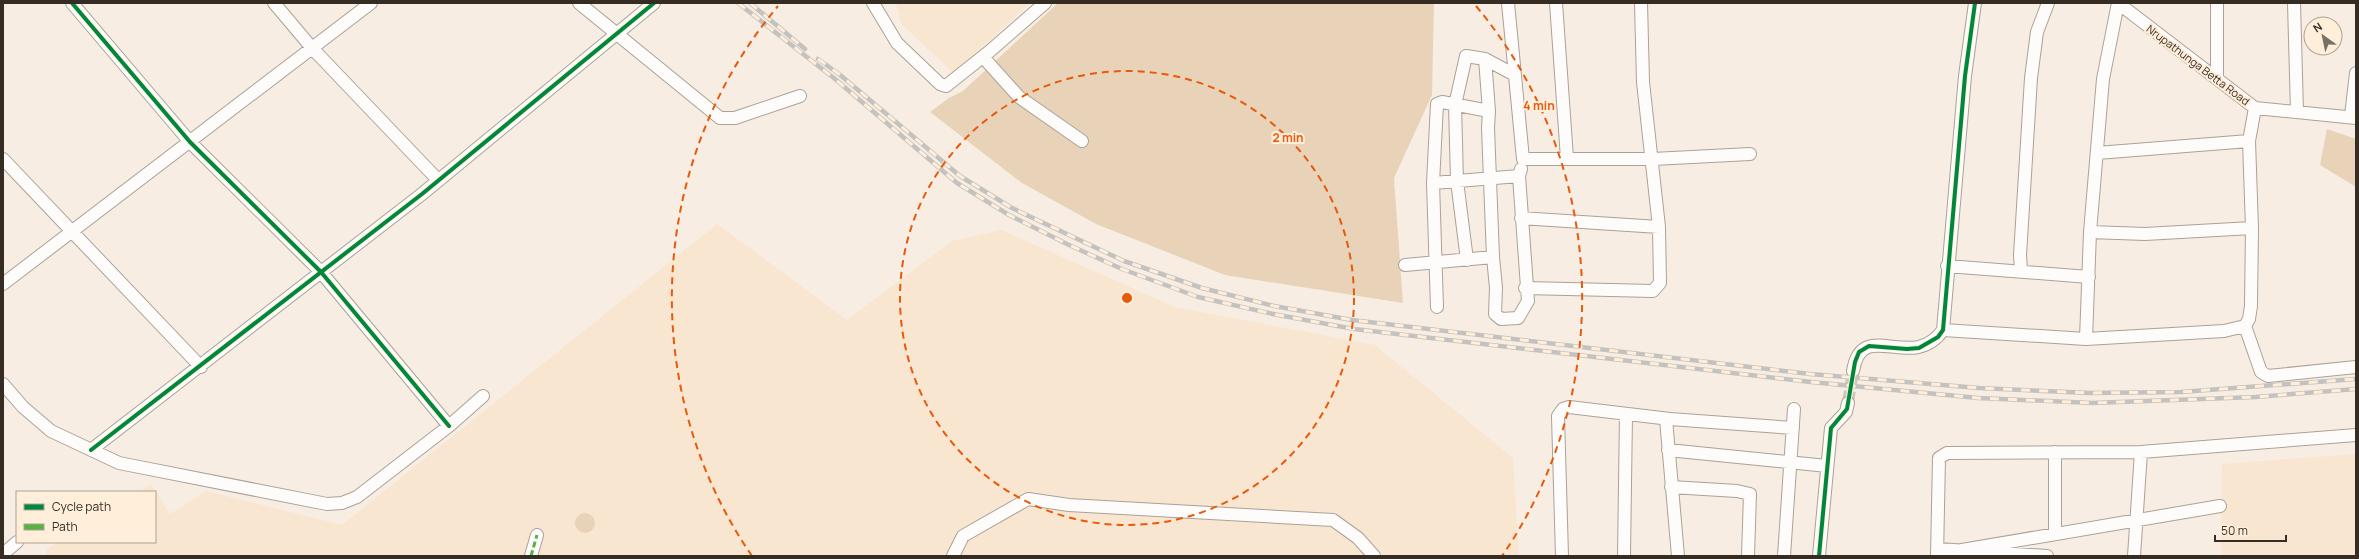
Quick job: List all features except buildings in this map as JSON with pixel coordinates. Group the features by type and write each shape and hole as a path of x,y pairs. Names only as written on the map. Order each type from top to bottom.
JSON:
{"street":[{"path":"72,3 190,142 321,272 449,426"},
{"path":"274,3 312,48 438,180"},
{"path":"3,284 70,231 190,142 371,3"},
{"path":"578,3 720,118 735,118 800,96"},
{"path":"91,450 201,367 438,180 654,3"},
{"path":"873,3 897,44 940,84 946,86 952,83 1045,3"},
{"path":"1485,59 1489,111 1488,128 1496,316 1509,320 1518,318 1528,301 1525,288 1519,176 1523,158 1508,3"},
{"path":"1556,3 1567,158"},
{"path":"1525,288 1656,289 1661,278 1659,227 1653,159 1643,82 1641,3"},
{"path":"1853,371 1857,357 1861,350 1866,347 1880,345 1907,349 1919,348 1938,337 1943,330 1947,266 1965,76 1975,3"},
{"path":"2021,270 2020,256 2031,78 2037,32 2048,3"},
{"path":"2086,339 2090,232 2103,79 2118,3"},
{"name":"Nrupathunga Betta Road","path":"2118,3 2129,7 2216,79 2255,108 2353,117"},
{"path":"2216,79 2217,3"},
{"path":"2294,3 2296,112"},
{"path":"1467,260 1457,181 1455,105 1466,56 1485,59 1515,75"},
{"path":"983,57 1019,98 1082,141"},
{"path":"2353,117 2356,73"},
{"path":"1437,307 1434,263 1433,183 1437,105 1440,102 1489,111"},
{"path":"1943,330 2086,339 2224,331 2245,326 2249,319 2251,306 2252,228 2249,141 2255,108"},
{"path":"2097,153 2249,141"},
{"path":"1523,158 1653,159 1750,154"},
{"path":"3,159 201,367"},
{"path":"1433,183 1519,176"},
{"path":"1521,218 1659,227"},
{"path":"2090,232 2145,234 2252,228"},
{"path":"1405,265 1493,257"},
{"path":"1947,266 2021,270 2089,277"},
{"path":"2245,326 2261,372 2268,376 2356,367"},
{"path":"3,384 40,423 62,437 119,463 136,468 327,504 342,503 357,497 449,426 482,396"},
{"path":"1819,556 1831,428 1846,412 1848,403"},
{"path":"1562,556 1558,416 1563,409 1569,407 1666,419 1793,428"},
{"path":"1784,556 1794,409"},
{"path":"1624,556 1626,414"},
{"path":"1666,419 1678,556"},
{"path":"2220,506 2055,532 1962,550 1938,552 1938,458 1947,452 2141,452 2356,435"},
{"path":"1668,450 1827,466"},
{"path":"2055,452 2055,532"},
{"path":"2134,556 2141,452"},
{"path":"1671,487 1737,491 1750,494 1748,556"},
{"path":"953,556 963,536 1028,499 1069,505 1333,520 1358,538 1374,556"},
{"path":"531,556 537,535"},
{"path":"3,554 16,543"},
{"path":"1962,550 2047,556"}],"shaded area":[{"path":"896,3 1030,3 954,73 901,24"},
{"path":"1058,3 1434,3 1432,95 1394,178 1403,303 1225,275 1096,224 1022,183 930,112 949,98 963,91"},
{"path":"2327,129 2356,139 2356,187 2320,165"},
{"path":"717,224 847,320 952,241 1001,230 1175,307 1375,345 1513,458 1519,556 47,556 46,550 57,543 156,543 156,492 170,514 206,491 342,525"},
{"path":"2356,454 2356,556 2221,556 2222,464"},
{"path":"151,484 155,491 140,491"},
{"path":"585,513 592,516 595,523 592,530 585,533 578,530 575,523 578,516"}],"tunnel":[{"path":"1848,403 1853,371"}],"railway":[{"path":"738,3 835,79 957,183 1009,215 1069,245 1122,269 1198,297 1273,314 1354,329 1811,382 1978,398 2092,403 2256,397 2356,389"},
{"path":"750,3 805,49"},
{"path":"818,59 839,74 960,176 1012,208 1124,261 1202,288 1274,306 1352,320 1810,374 1979,388 2090,393 2181,392 2356,379"}],"marked path":[{"path":"531,556 537,535"}],"cycle path":[{"path":"72,3 190,142 321,272 449,426"},
{"path":"91,450 422,194 654,3"},
{"path":"1819,556 1831,428 1847,409 1855,362 1859,352 1869,346 1907,349 1919,348 1938,337 1943,330 1965,76 1975,3"}]}
